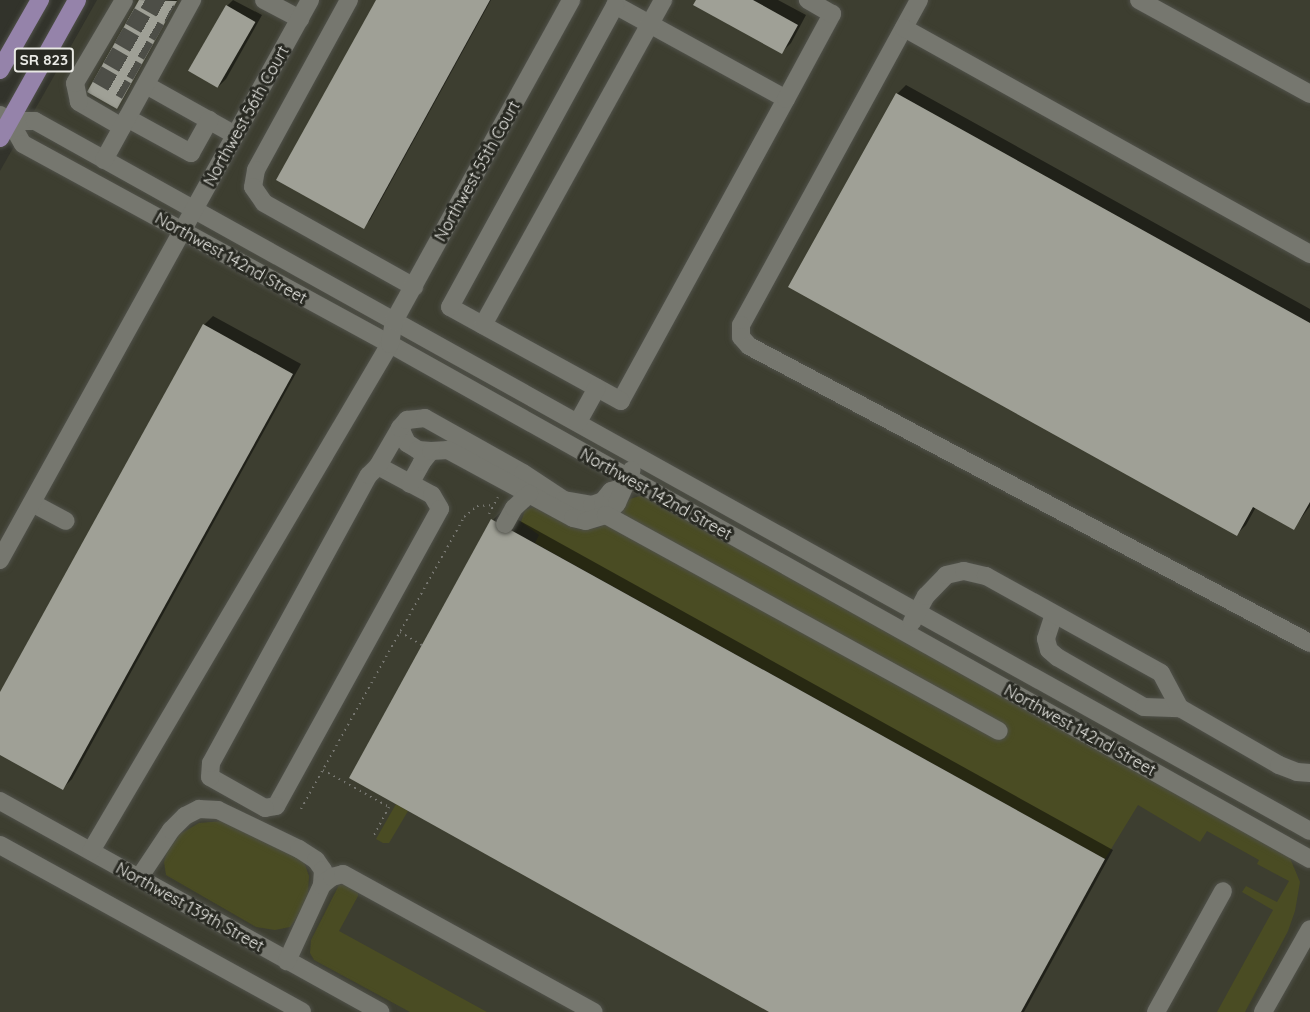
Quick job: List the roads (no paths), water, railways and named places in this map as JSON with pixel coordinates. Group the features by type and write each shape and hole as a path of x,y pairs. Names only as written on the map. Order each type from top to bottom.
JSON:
{"main road":[{"name":"SR 823","path":"0,70 40,0"},
{"name":"SR 823","path":"0,138 5,118 77,0"}],"street":[{"path":"104,160 125,123 139,85 154,55 175,18 192,0"},
{"path":"264,0 300,19"},
{"name":"Northwest 56th Court","path":"0,560 310,0"},
{"path":"350,0 256,170 253,186 264,203 414,287"},
{"name":"Northwest 55th Court","path":"390,344 394,321 571,0"},
{"path":"483,325 663,0"},
{"path":"786,99 650,24 617,3 450,307 621,401 786,99 832,14 808,0"},
{"path":"919,0 741,325 741,337 749,346 1310,643"},
{"path":"1139,0 1310,94"},
{"path":"124,9 91,70 75,83 80,102 191,153 209,120"},
{"path":"904,28 1310,254"},
{"path":"139,85 235,135"},
{"name":"Northwest 142nd Street","path":"5,118 35,121 1310,831"},
{"name":"Northwest 142nd Street","path":"5,118 23,144 390,344 625,483 906,633 1310,859"},
{"path":"91,851 390,344"},
{"path":"578,422 597,387"},
{"path":"378,466 432,495 440,509 280,800 272,809 265,808 210,777 211,763 369,475 378,466 400,428 415,417 425,418 523,473 564,500 579,504 592,505 603,501 611,491 625,483"},
{"path":"400,428 407,443 418,450 448,450 573,518 586,521 606,514 621,498 625,483 639,457"},
{"path":"410,484 431,451"},
{"path":"505,524 514,508 529,494"},
{"path":"32,503 66,521"},
{"path":"606,514 999,731"},
{"path":"906,633 935,585 946,575 964,571 986,576 1161,673 1180,708"},
{"path":"1054,614 1046,639 1049,650 1057,657 1144,706 1180,708 1279,765 1297,772 1310,773"},
{"name":"Northwest 139th Street","path":"0,801 380,1012"},
{"path":"140,878 171,830 185,816 199,809 218,810 343,874 594,1012"},
{"path":"0,845 302,1012"},
{"path":"288,961 322,885 323,870 316,860"},
{"path":"322,885 332,877 343,874"},
{"path":"1156,1012 1223,891"},
{"path":"1263,1012 1310,929"}],"tunnel":[{"path":"145,0 170,14"},
{"path":"130,16 159,33"},
{"path":"119,35 149,52"},
{"path":"108,55 138,72"},
{"path":"97,74 127,91"}]}
